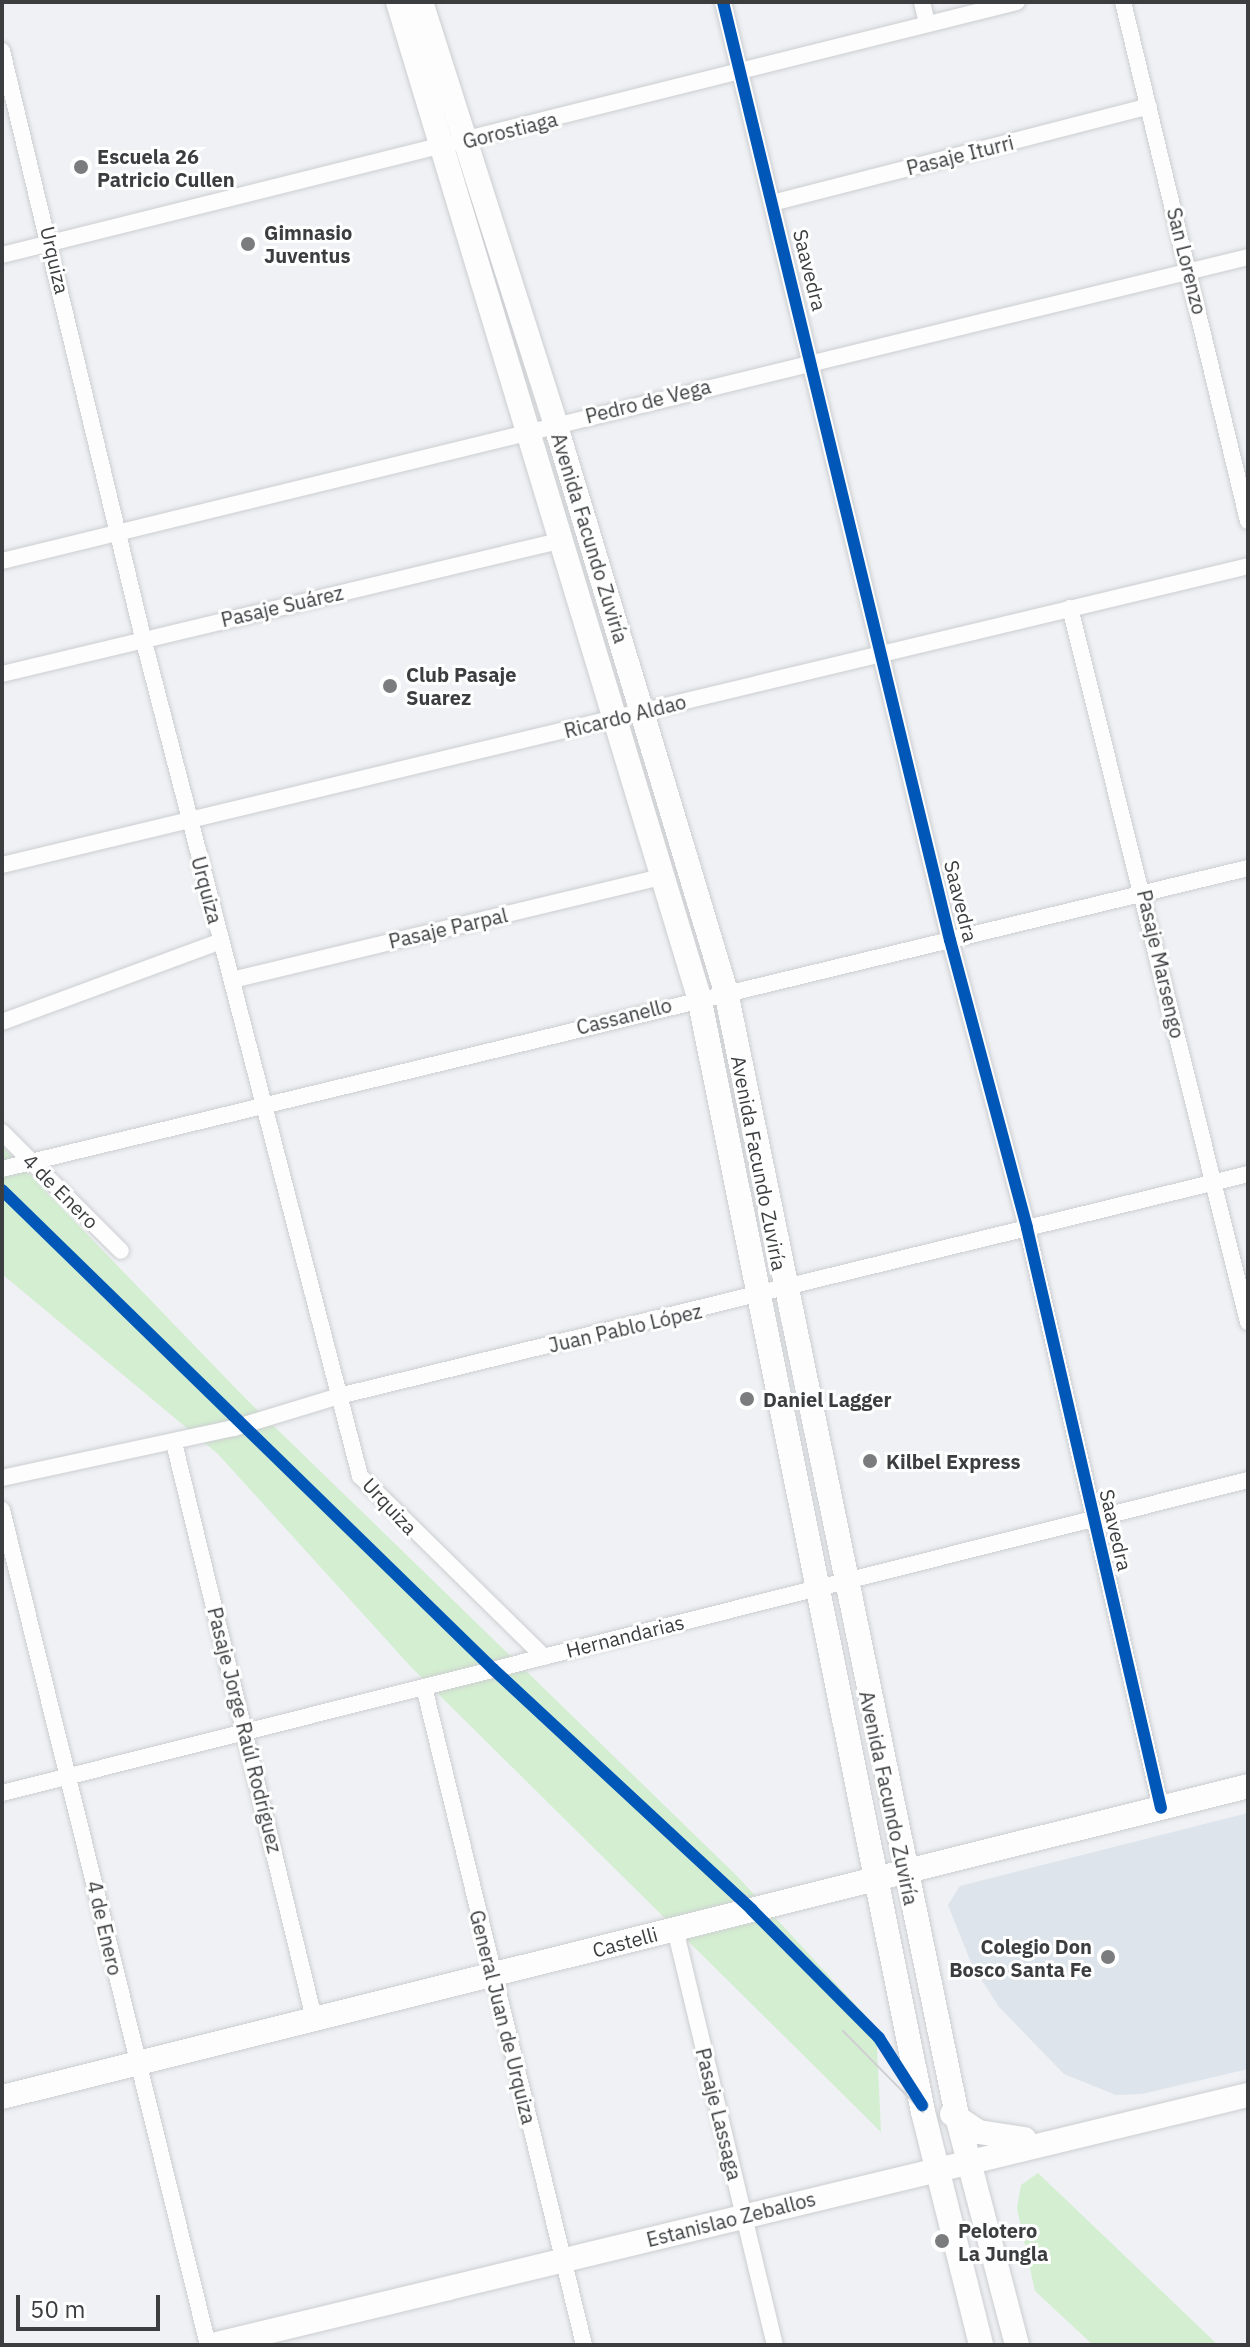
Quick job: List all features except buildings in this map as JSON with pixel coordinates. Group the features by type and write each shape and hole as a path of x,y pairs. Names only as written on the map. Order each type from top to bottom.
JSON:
{"main road":[{"name":"Avenida Facundo Zuviría","path":"398,2 454,144 555,423 726,992 783,1289 897,1974 936,2168 981,2345"},
{"name":"Avenida Facundo Zuviría","path":"421,2 454,144 530,430 699,997 760,1297 905,1875 958,2120 1017,2345"},
{"name":"Castelli","path":"2,2097 136,2061 492,1977 675,1929 880,1882 1248,1786"},
{"path":"897,1974 918,2012 936,2090 958,2120 985,2134 1020,2139 1122,2125"},
{"name":"Estanislao Zeballos","path":"211,2345 1248,2095"}],"street":[{"name":"Saavedra","path":"723,2 812,361 878,652 950,940 1027,1228 1161,1808"},
{"path":"922,2 927,23"},
{"name":"Gorostiaga","path":"2,255 1017,2"},
{"name":"San Lorenzo","path":"1123,2 1248,521"},
{"name":"Urquiza","path":"2,51 188,818 360,1476 370,1491 544,1657"},
{"name":"Pasaje Iturri","path":"772,203 1149,106"},
{"name":"Pedro de Vega","path":"2,561 555,423 1248,257"},
{"name":"Pasaje Suárez","path":"2,674 563,540"},
{"name":"Ricardo Aldao","path":"2,865 188,818 617,719 878,652 1248,566"},
{"name":"Pasaje Marsengo","path":"1070,608 1144,894 1248,1322"},
{"name":"Cassanello","path":"2,1169 699,997 1248,868"},
{"name":"Pasaje Parpal","path":"232,980 664,876"},
{"path":"2,1022 221,941"},
{"name":"4 de Enero","path":"2,1132 121,1251"},
{"name":"Juan Pablo López","path":"2,1478 174,1443 339,1396 760,1297 1248,1174"},
{"name":"Pasaje Jorge Raúl Rodríguez","path":"174,1443 314,2018"},
{"name":"Hernandarias","path":"2,1793 1248,1480"},
{"name":"4 de Enero","path":"2,1510 70,1777 136,2061 211,2345"},
{"name":"General Juan de Urquiza","path":"424,1687 492,1977 584,2345"},
{"name":"Pasaje Lassaga","path":"675,1929 775,2345"}],"shaded area":[{"name":"Colegio Don Bosco Santa Fe","path":"1248,1813 1248,2069 1142,2094 1116,2095 1064,2074 999,2007 972,1965 948,1905 960,1886"}],"green space":[{"path":"2,1146 245,1398 737,1876 876,2027 881,2132 412,1668 218,1454 2,1274"},
{"path":"1038,2173 1218,2345 1093,2345 1035,2291 1017,2208 1021,2185"}],"tram line":[{"path":"843,2031 923,2112"}],"cycle path":[{"path":"723,2 950,940 1027,1228 1161,1808"},
{"path":"2,1190 493,1669 752,1910 879,2038 922,2105"}],"place":[{"name":"Escuela 26 Patricio Cullen","path":"81,167"},
{"name":"Gimnasio Juventus","path":"248,244"},
{"name":"Club Pasaje Suarez","path":"390,686"},
{"name":"Daniel Lagger","path":"747,1399"},
{"name":"Kilbel Express","path":"870,1461"},
{"name":"Colegio Don Bosco Santa Fe","path":"1108,1957"},
{"name":"Pelotero La Jungla","path":"942,2241"}]}
